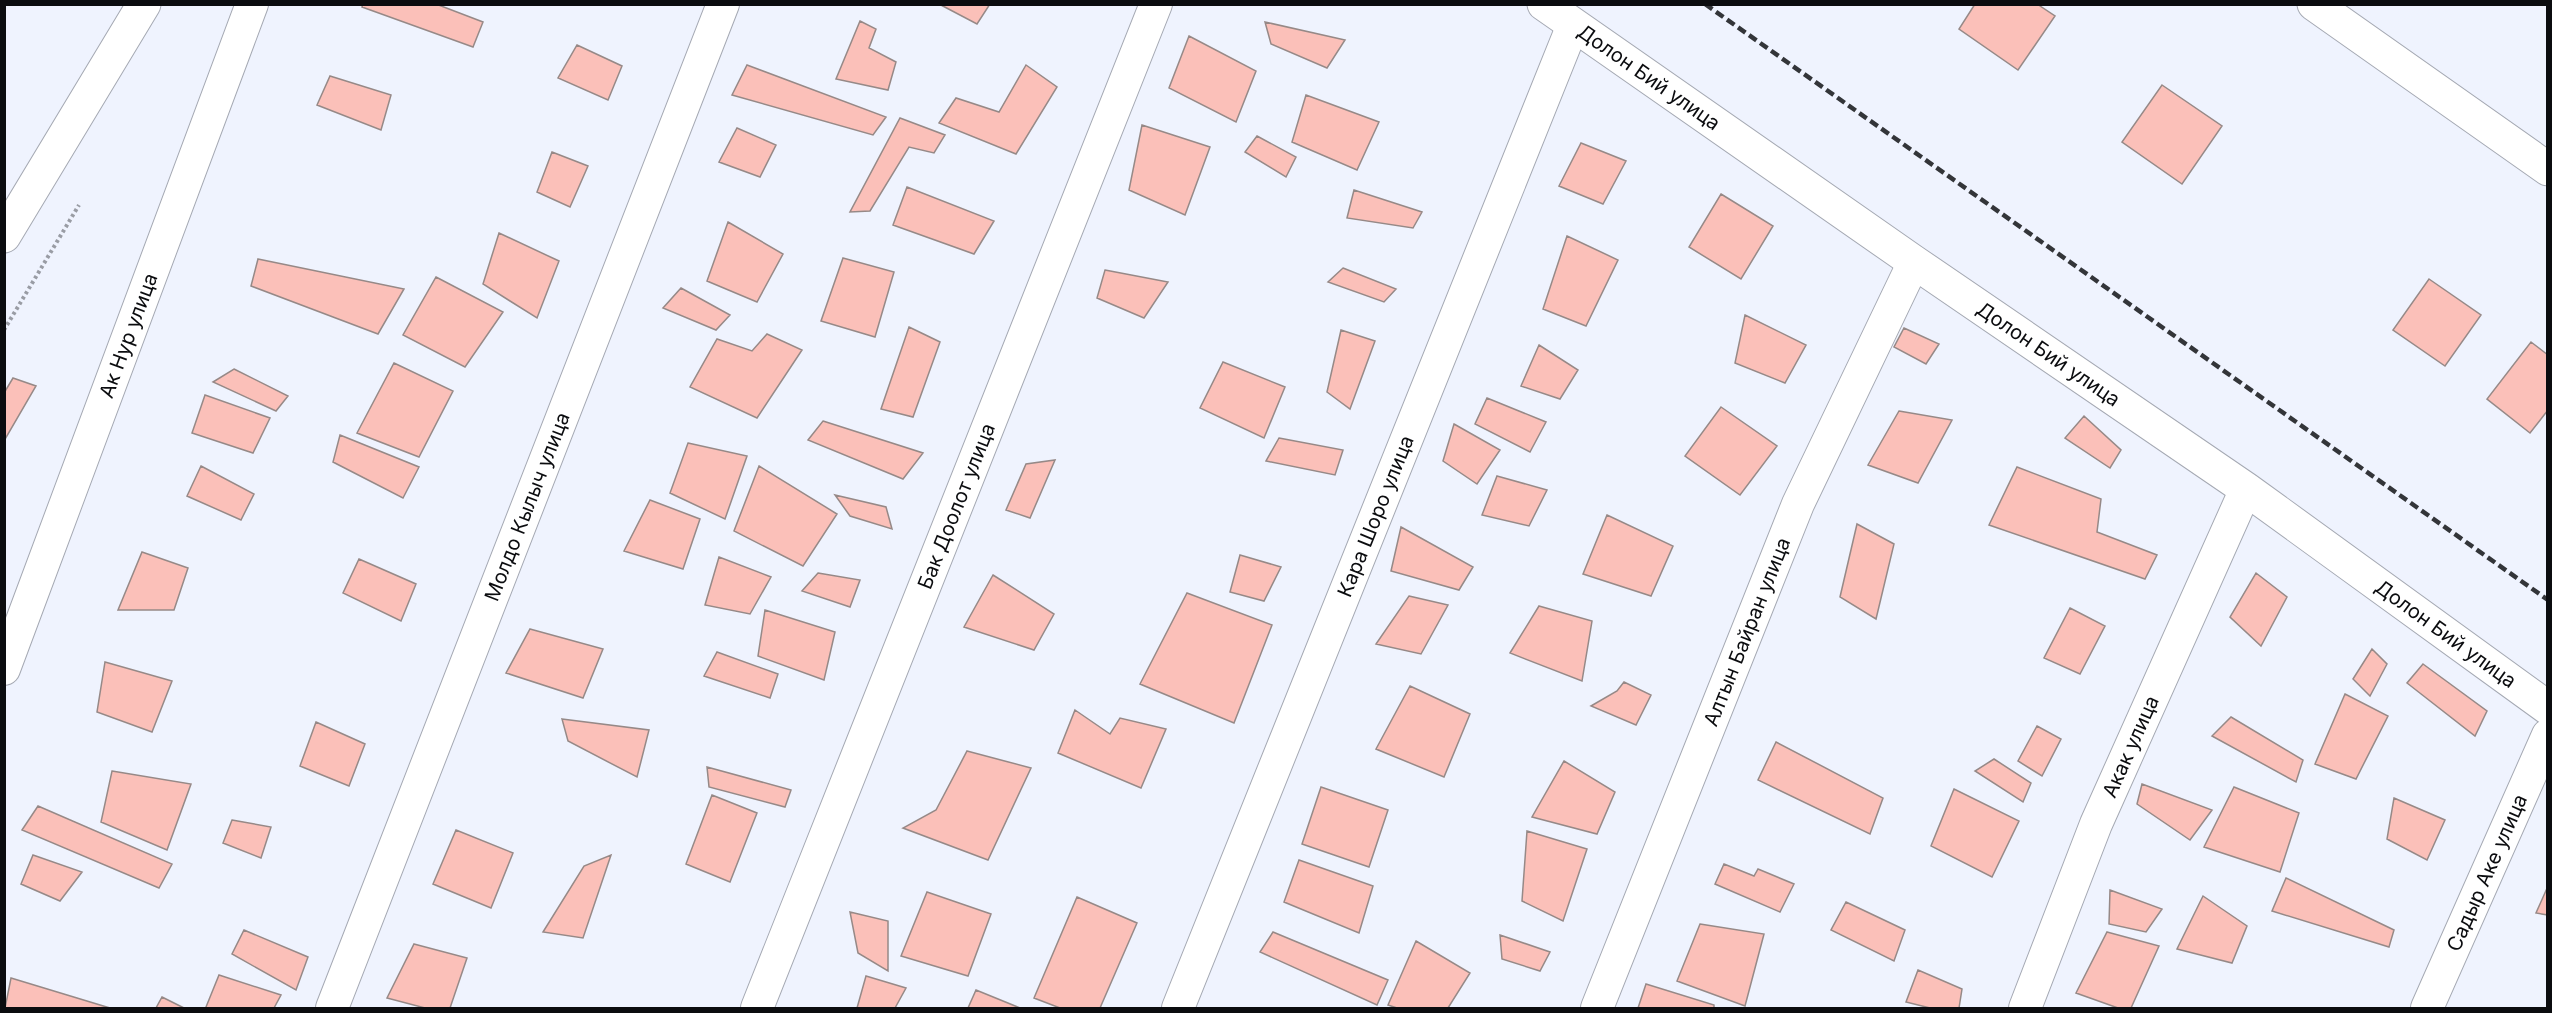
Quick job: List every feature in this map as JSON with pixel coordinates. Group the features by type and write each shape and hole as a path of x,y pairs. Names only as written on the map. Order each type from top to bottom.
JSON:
{"street":[{"path":"4,236 144,4"},
{"name":"Ак Нур улица","path":"4,669 252,4"},
{"name":"Молдо Кылыч улица","path":"332,1008 723,4"},
{"name":"Бак Доолот улица","path":"757,1008 1156,4"},
{"name":"Долон Бий улица","path":"1544,4 1914,262 2246,489 2547,708"},
{"path":"2322,5 2547,169"},
{"name":"Кара Шоро улица","path":"1178,1008 1573,24"},
{"name":"Алтын Байран улица","path":"1597,1008 1798,504 1914,262"},
{"name":"Акак улица","path":"2025,1008 2096,824 2246,489"},
{"name":"Садыр Аке улица","path":"2427,1008 2547,735"}],"path":[{"path":"4,330 79,206"}],"building":[{"path":"363,4 436,4 483,22 473,47 362,7"},
{"path":"939,4 990,4 977,24"},
{"path":"1975,4 2037,4 2055,16 2018,70 1959,29"},
{"path":"860,21 876,29 869,48 896,62 888,90 836,79"},
{"path":"1265,22 1345,40 1327,68 1271,44"},
{"path":"1189,36 1256,71 1236,122 1169,88"},
{"path":"577,45 622,66 608,100 558,78"},
{"path":"747,65 886,117 873,135 732,95"},
{"path":"1026,65 1057,87 1016,154 939,123 956,98 999,112"},
{"path":"330,76 391,95 381,130 317,105"},
{"path":"2162,85 2222,126 2182,184 2122,142"},
{"path":"1306,95 1379,122 1357,170 1292,142"},
{"path":"900,118 945,135 934,153 909,147 870,211 850,212"},
{"path":"1142,125 1210,147 1185,215 1129,190"},
{"path":"737,128 776,145 760,177 719,162"},
{"path":"1257,136 1296,157 1286,177 1245,152"},
{"path":"1581,143 1626,161 1603,204 1559,186"},
{"path":"552,152 588,166 570,207 537,192"},
{"path":"907,187 994,221 974,254 893,225"},
{"path":"1354,190 1422,212 1413,228 1347,218"},
{"path":"1721,194 1773,226 1741,279 1689,247"},
{"path":"728,222 783,254 757,302 707,281"},
{"path":"499,233 559,261 537,318 483,284"},
{"path":"1567,236 1618,260 1586,326 1543,309"},
{"path":"843,258 894,272 875,337 821,321"},
{"path":"258,259 404,289 378,334 251,286"},
{"path":"1343,268 1396,289 1384,302 1328,282"},
{"path":"1105,270 1168,282 1144,318 1097,298"},
{"path":"436,277 503,312 465,367 403,335"},
{"path":"2429,279 2481,315 2445,366 2393,330"},
{"path":"681,288 730,315 716,330 663,308"},
{"path":"1745,315 1806,345 1785,383 1735,363"},
{"path":"909,327 940,342 913,417 881,409"},
{"path":"1904,328 1939,344 1926,364 1894,347"},
{"path":"1341,330 1375,341 1350,409 1327,392"},
{"path":"767,334 802,350 757,418 690,387 717,339 752,351"},
{"path":"2531,342 2548,355 2548,410 2530,433 2487,399"},
{"path":"1539,345 1578,370 1560,399 1521,386"},
{"path":"1223,362 1285,387 1264,438 1200,408"},
{"path":"394,363 453,391 419,457 357,433"},
{"path":"234,369 288,396 276,411 213,382"},
{"path":"13,378 36,386 4,441 4,393"},
{"path":"205,395 270,418 253,453 192,433"},
{"path":"1487,398 1546,422 1530,452 1475,424"},
{"path":"1721,407 1777,446 1740,495 1685,456"},
{"path":"1899,411 1952,420 1918,483 1868,465"},
{"path":"2084,416 2121,450 2110,468 2065,438"},
{"path":"823,421 923,453 903,479 808,440"},
{"path":"1454,424 1500,450 1477,484 1443,461"},
{"path":"340,435 419,467 403,498 333,462"},
{"path":"1279,438 1343,450 1335,475 1266,461"},
{"path":"688,443 747,456 725,519 670,493"},
{"path":"1055,460 1030,518 1006,510 1026,464"},
{"path":"201,466 254,494 241,520 187,496"},
{"path":"759,466 837,514 803,566 734,531"},
{"path":"2017,467 2101,499 2097,532 2157,555 2145,579 1989,525"},
{"path":"1497,476 1547,490 1529,526 1482,515"},
{"path":"835,495 886,507 892,529 850,516"},
{"path":"650,500 700,519 683,569 624,551"},
{"path":"1607,515 1673,546 1651,596 1583,574"},
{"path":"1857,524 1894,544 1876,619 1840,597"},
{"path":"1401,527 1473,567 1459,590 1391,571"},
{"path":"142,552 188,568 174,610 118,610"},
{"path":"1240,555 1281,567 1264,601 1230,592"},
{"path":"719,557 771,577 750,614 705,605"},
{"path":"359,559 416,584 401,621 343,593"},
{"path":"818,573 860,580 850,607 802,591"},
{"path":"2256,573 2287,597 2261,646 2230,617"},
{"path":"993,575 1054,614 1034,650 964,627"},
{"path":"1187,593 1272,625 1234,723 1140,684"},
{"path":"1409,596 1448,605 1421,654 1376,644"},
{"path":"1539,606 1592,621 1582,681 1510,653"},
{"path":"2070,608 2105,626 2080,674 2044,658"},
{"path":"765,610 835,632 824,680 758,656"},
{"path":"530,629 603,649 583,698 506,673"},
{"path":"2372,649 2387,664 2370,696 2353,679"},
{"path":"717,652 778,674 770,698 704,676"},
{"path":"105,662 172,681 152,732 97,712"},
{"path":"2423,664 2487,711 2475,736 2407,683"},
{"path":"1624,682 1651,695 1636,725 1591,706 1617,691"},
{"path":"1410,686 1470,714 1444,777 1376,749"},
{"path":"2345,694 2388,716 2356,779 2315,764"},
{"path":"1075,710 1110,734 1120,718 1166,729 1141,788 1058,753"},
{"path":"2231,717 2303,760 2296,782 2212,736"},
{"path":"562,719 649,730 637,777 568,741"},
{"path":"316,722 365,744 349,786 300,766"},
{"path":"2037,726 2061,739 2042,776 2018,761"},
{"path":"1776,742 1883,798 1870,834 1758,780"},
{"path":"967,751 1031,768 988,860 903,828 936,810"},
{"path":"1994,759 2031,783 2023,802 1975,771"},
{"path":"1564,761 1615,792 1597,834 1532,817"},
{"path":"707,767 791,790 785,807 709,787"},
{"path":"112,771 191,784 167,850 101,822"},
{"path":"2142,784 2212,810 2190,840 2137,804"},
{"path":"1321,787 1388,810 1369,867 1302,844"},
{"path":"2234,787 2299,813 2280,872 2204,847"},
{"path":"1954,789 2019,821 1992,877 1931,846"},
{"path":"712,795 757,813 730,882 686,864"},
{"path":"2394,798 2445,820 2427,860 2387,839"},
{"path":"38,806 172,864 159,888 22,830"},
{"path":"232,820 271,827 261,858 223,843"},
{"path":"456,830 513,853 491,908 433,884"},
{"path":"1527,831 1587,849 1563,921 1522,901"},
{"path":"33,855 82,872 60,901 21,884"},
{"path":"611,855 583,938 543,932 584,866"},
{"path":"1299,860 1373,886 1359,933 1284,902"},
{"path":"1724,864 1754,876 1758,869 1794,884 1780,912 1715,884"},
{"path":"2286,878 2394,930 2389,947 2272,911"},
{"path":"2548,886 2548,915 2536,913"},
{"path":"2110,890 2162,909 2146,932 2109,924"},
{"path":"927,892 991,914 968,976 901,956"},
{"path":"2203,896 2247,926 2232,963 2177,949"},
{"path":"1077,897 1137,923 1100,1008 1060,1008 1034,998"},
{"path":"1846,902 1905,930 1894,961 1831,930"},
{"path":"850,912 888,921 888,971 858,953"},
{"path":"1700,924 1764,934 1745,1006 1677,981"},
{"path":"244,930 308,957 296,990 232,954"},
{"path":"1273,932 1388,980 1377,1005 1260,952"},
{"path":"2107,932 2159,946 2131,1008 2118,1008 2076,993"},
{"path":"1500,935 1550,952 1540,971 1502,959"},
{"path":"1416,941 1470,973 1448,1008 1397,1008 1388,1005"},
{"path":"414,944 467,958 450,1008 425,1008 387,998"},
{"path":"1918,970 1962,989 1959,1008 1930,1008 1906,1002"},
{"path":"219,975 281,995 274,1008 206,1007"},
{"path":"866,976 906,988 895,1008 857,1008"},
{"path":"11,978 110,1008 5,1008"},
{"path":"1646,984 1714,1005 1714,1008 1638,1008"},
{"path":"976,990 1020,1008 968,1008"},
{"path":"162,997 184,1008 156,1008"}],"railway":[{"path":"1705,4 2548,600"}]}
